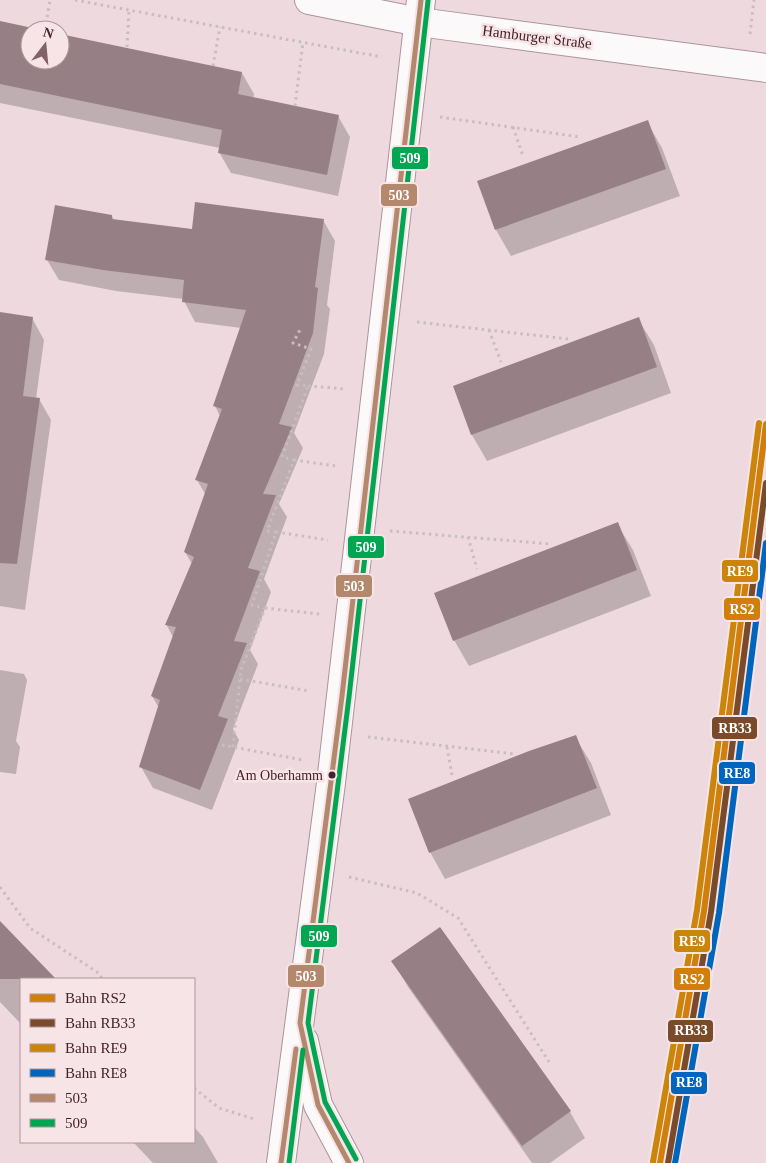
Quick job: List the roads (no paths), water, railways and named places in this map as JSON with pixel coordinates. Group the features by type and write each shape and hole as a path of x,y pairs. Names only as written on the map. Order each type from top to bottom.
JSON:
{"street":[{"name":"Hamburger Straße","path":"309,0 420,11 766,68"},
{"path":"281,1163 342,696 420,11"},
{"path":"300,1023 318,1105 349,1163"}],"rail line":[{"name":"RE9","path":"653,1162 697,910 759,423"},
{"name":"RS2","path":"660,1163 704,911 766,424"},
{"name":"RB33","path":"668,1163 711,912 766,483"},
{"name":"RE8","path":"675,1163 719,913 766,543"}],"place":[{"name":"Am Oberhamm","path":"332,775"}]}
